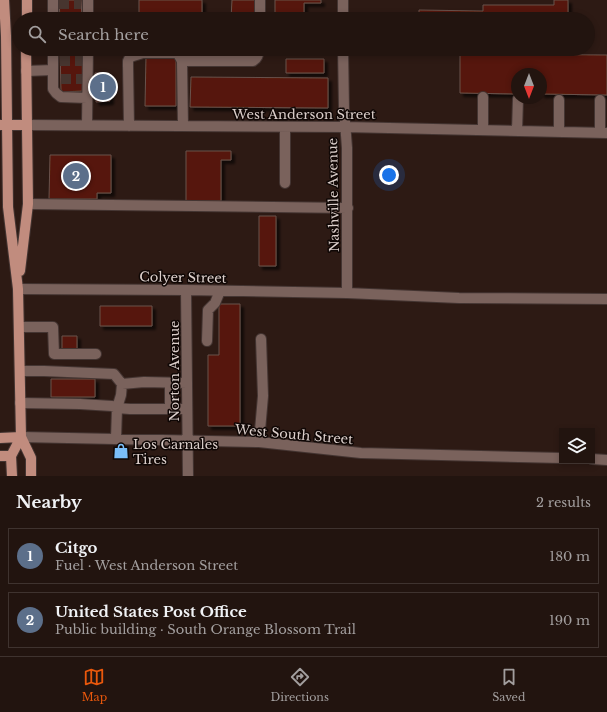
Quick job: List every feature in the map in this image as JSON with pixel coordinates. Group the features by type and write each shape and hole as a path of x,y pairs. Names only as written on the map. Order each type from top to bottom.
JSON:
{"main road":[{"path":"4,0 6,36 3,125 8,207 18,288 21,437 31,458 31,476"},
{"path":"27,0 27,12"},
{"path":"18,288 28,204 26,56"},
{"name":"West Anderson Street","path":"3,125 26,125"},
{"path":"12,476 11,456 21,437"},
{"name":"West South Street","path":"0,438 21,437"},
{"path":"0,456 11,456"}],"street":[{"path":"260,0 260,12"},
{"path":"343,0 343,12"},
{"path":"86,2 87,12"},
{"path":"54,56 56,70 53,89 56,93 61,97 87,98"},
{"path":"86,56 85,79 87,125"},
{"path":"128,126 128,61 132,56"},
{"path":"179,56 182,61 183,126"},
{"path":"182,61 253,61 258,56"},
{"name":"Nashville Avenue","path":"343,56 348,208 347,293"},
{"path":"26,70 56,70"},
{"path":"482,130 483,96"},
{"path":"559,100 559,132"},
{"path":"600,100 603,133"},
{"path":"517,131 518,104"},
{"name":"West Anderson Street","path":"26,125 345,127 603,133"},
{"path":"285,127 285,183"},
{"path":"28,204 348,208"},
{"name":"Colyer Street","path":"18,288 220,290 347,293 459,298 607,300"},
{"name":"Norton Avenue","path":"186,290 188,476"},
{"path":"207,341 208,310 215,303 220,290"},
{"path":"19,327 53,327 54,354 96,354"},
{"path":"259,442 263,396 261,339"},
{"path":"20,371 114,374 122,384 121,395 117,408 116,439"},
{"path":"122,384 144,382 187,383"},
{"path":"170,383 170,409"},
{"path":"20,403 80,404 112,406 117,408 187,409"},
{"name":"West South Street","path":"21,437 259,442 361,454 559,458"},
{"path":"595,459 607,460"}],"building":[{"path":"59,0 81,0 82,12 60,12"},
{"path":"139,0 202,0 202,12 139,12"},
{"path":"232,0 256,0 256,12 231,12"},
{"path":"275,0 321,0 321,3 304,3 304,12 275,12"},
{"path":"554,0 568,0 568,12 419,12 419,10 483,11 483,5 554,5"},
{"path":"607,55 607,95 547,94 547,68 511,68 511,94 460,93 460,56"},
{"path":"60,56 82,56 83,91 61,92"},
{"path":"146,56 176,56 176,106 145,106"},
{"path":"286,59 324,59 324,73 286,73"},
{"path":"95,73 109,73 110,101 96,102"},
{"path":"191,77 328,78 328,108 190,107"},
{"path":"186,151 231,151 231,160 221,160 221,201 186,201"},
{"path":"50,155 111,155 111,193 97,193 97,199 49,199"},
{"path":"259,216 276,216 276,266 259,266"},
{"path":"219,304 240,304 240,426 208,426 208,355 219,355"},
{"path":"100,306 152,306 152,326 100,326"},
{"path":"62,336 77,336 77,350 62,350"},
{"path":"51,379 95,379 95,397 51,397"}],"tunnel":[{"path":"59,4 81,4"},
{"path":"60,61 82,61"},
{"path":"61,79 83,79"}],"place":[{"name":"Citgo","path":"103,87"},
{"name":"United States Post Office","path":"76,176"},
{"name":"Los Carnales Tires","path":"121,451"}]}
